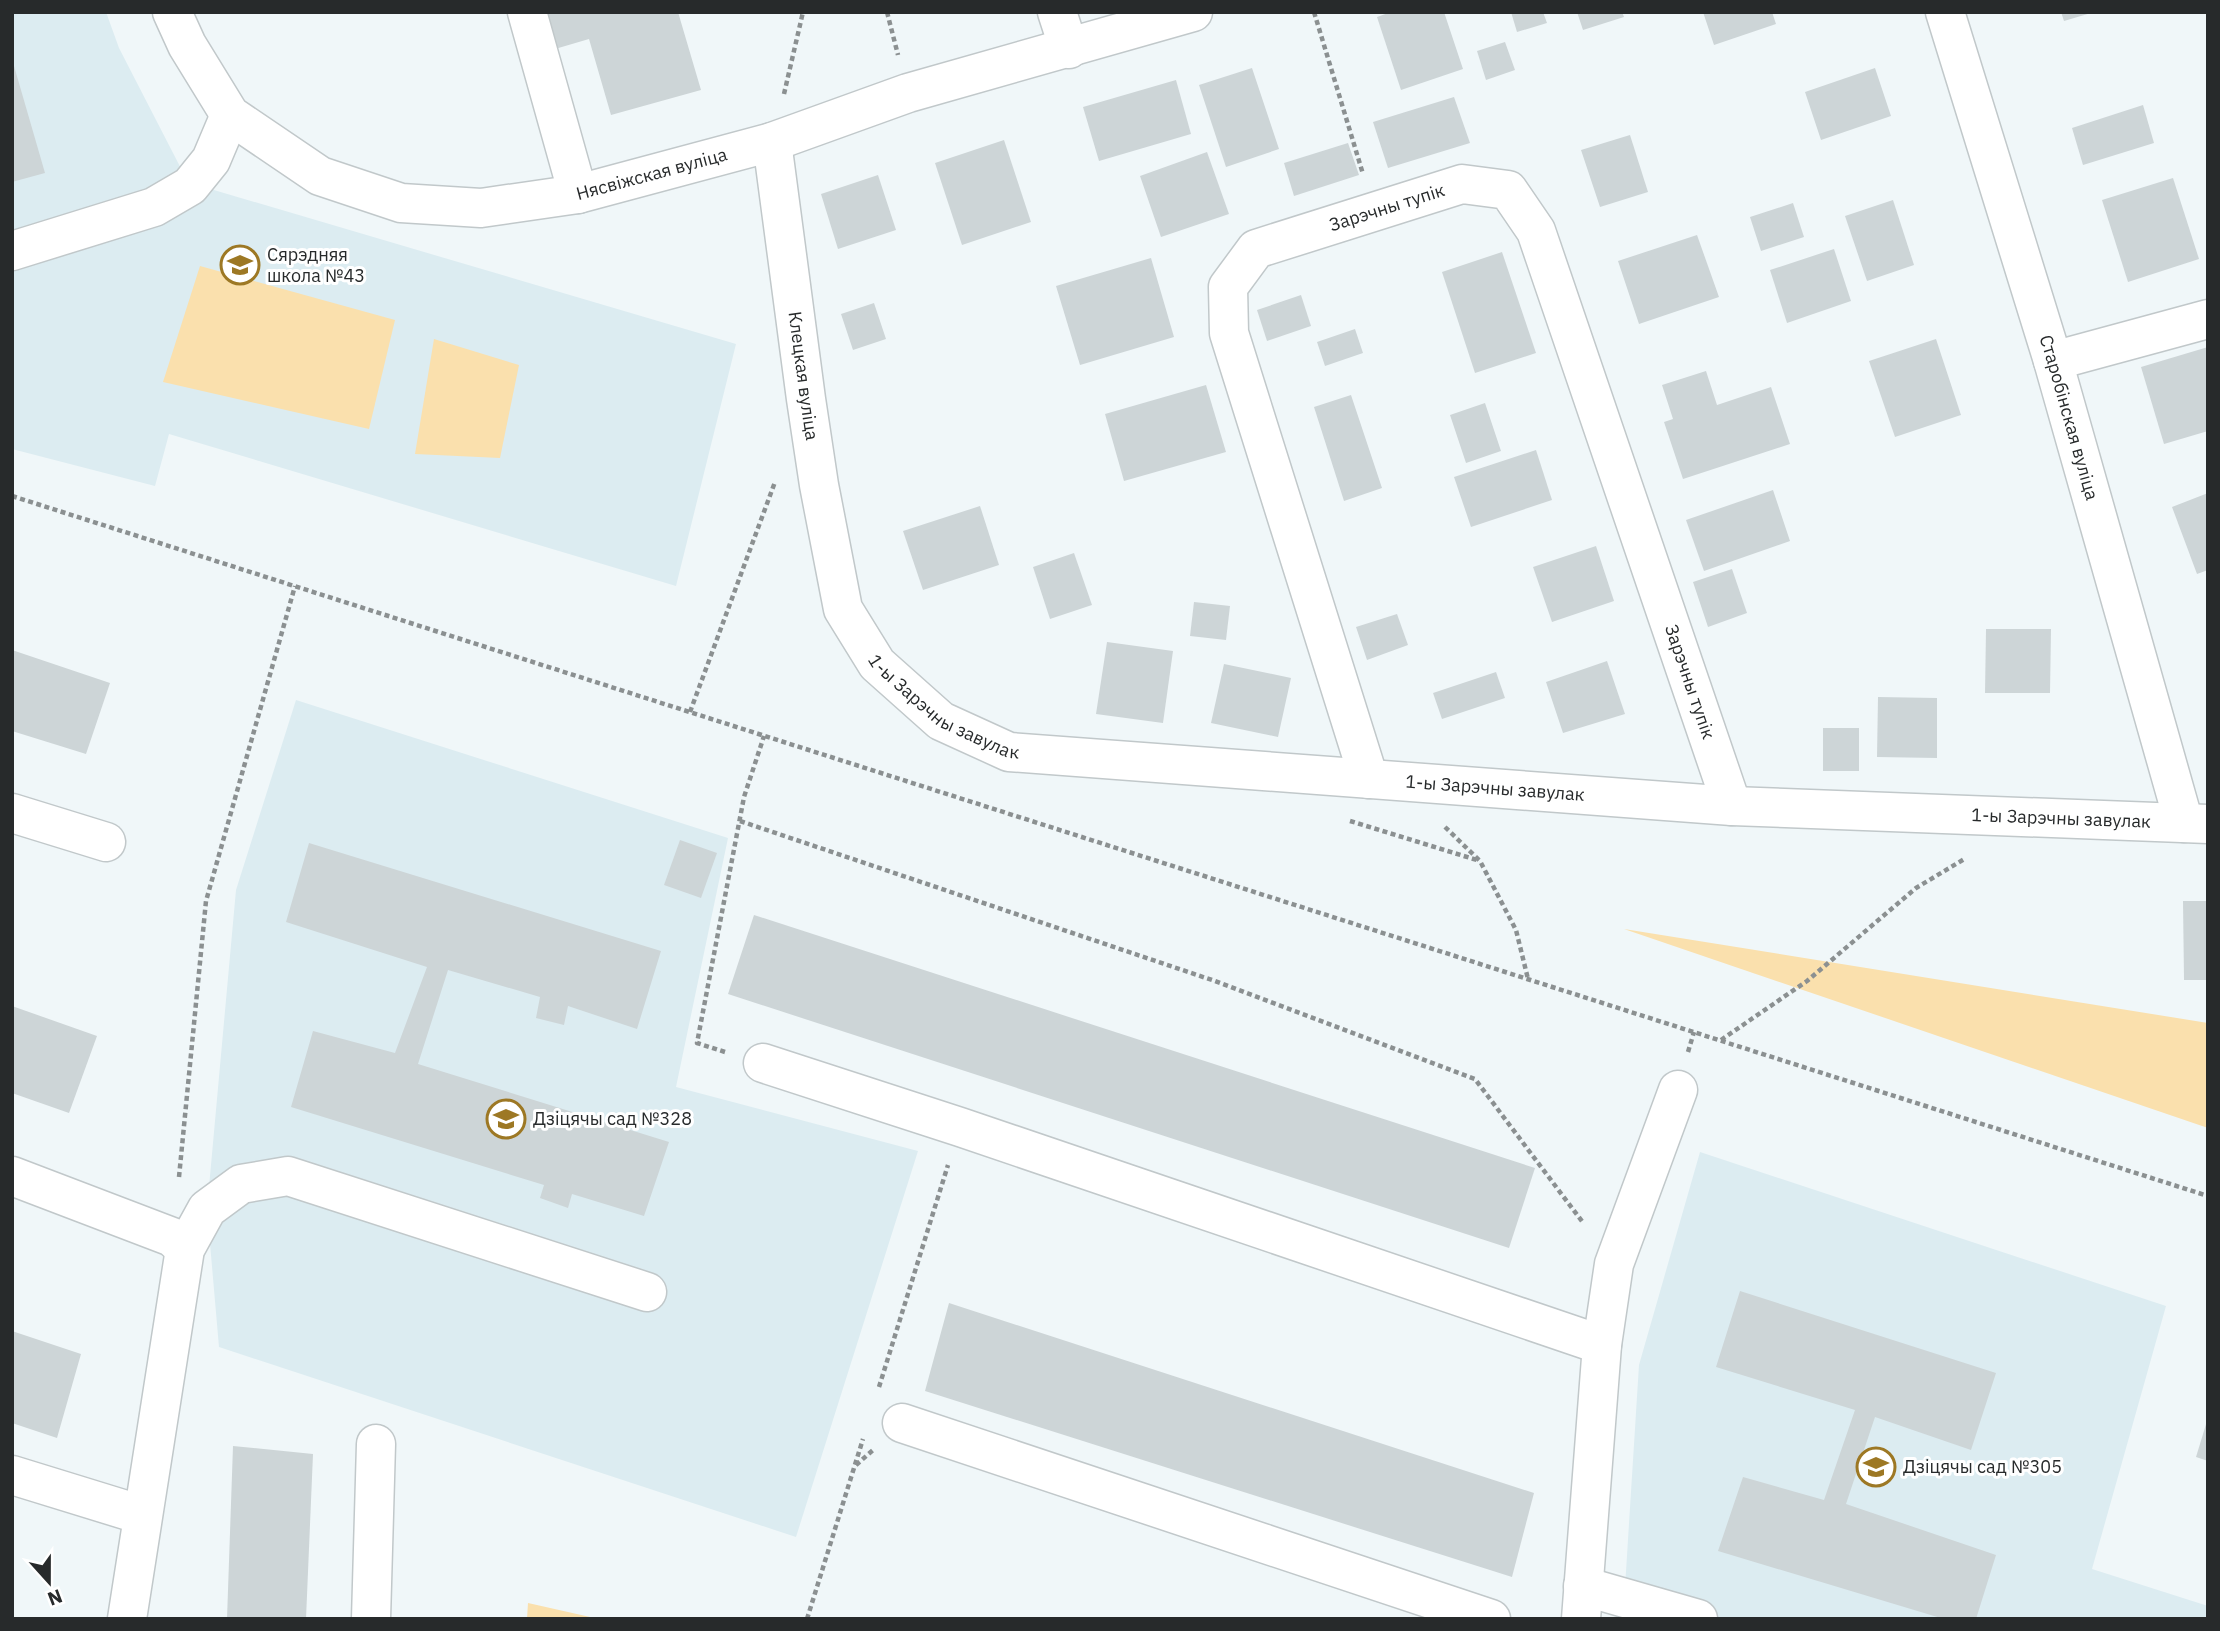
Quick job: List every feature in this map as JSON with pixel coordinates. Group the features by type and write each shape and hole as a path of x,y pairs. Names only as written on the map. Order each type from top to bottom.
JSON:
{"street":[{"name":"Нясвіжская вуліца","path":"172,12 187,45 230,115 320,176 401,203 481,208 578,194 772,142 908,93 1193,12"},
{"path":"527,12 578,194"},
{"path":"1057,12 1069,49"},
{"name":"Старобінская вуліца","path":"1945,12 2196,824"},
{"path":"12,251 154,207 190,186 211,160 230,115"},
{"name":"Клецкая вуліца","path":"772,142 819,485 843,609"},
{"name":"Зарэчны тупік","path":"1369,779 1229,332 1228,287 1256,249 1462,184 1508,190 1536,231 1732,806"},
{"path":"2053,361 2208,319"},
{"name":"1-ы Зарэчны завулак","path":"843,609 877,664 941,721 1009,752 1732,806 2196,824"},
{"path":"12,813 106,842"},
{"path":"763,1063 1602,1345"},
{"path":"1678,1090 1614,1264 1602,1345 1582,1603 1698,1619"},
{"path":"12,1176 178,1243"},
{"path":"127,1619 178,1243 207,1209 241,1184 288,1176 647,1292"},
{"path":"884,1425 1491,1619"},
{"path":"371,1619 376,1444"},
{"path":"12,1475 142,1515"}],"path":[{"path":"772,142 803,12"},
{"path":"1314,12 1375,212"},
{"path":"690,712 777,475"},
{"path":"12,496 2208,1196"},
{"path":"178,1243 206,901 295,586"},
{"path":"763,1063 696,1043 744,797 764,736"},
{"path":"740,821 1215,981 1475,1079 1614,1264"},
{"path":"1720,1041 1807,981 1916,888 1975,853"},
{"path":"1480,861 1516,930 1528,980"},
{"path":"879,1388 960,1127"},
{"path":"807,1619 884,1425"}],"shaded area":[{"name":"Сярэдняя школа №43","path":"12,12 106,12 119,48 190,186 197,185 736,344 676,586 169,434 155,486 12,449"},
{"path":"200,266 395,320 369,429 163,382"},
{"path":"434,339 519,365 500,458 415,454"},
{"name":"Дзіцячы сад №328","path":"296,700 728,838 676,1087 918,1151 796,1537 219,1347 207,1209 236,890"},
{"path":"1624,929 2208,1023 2208,1128"},
{"name":"Дзіцячы сад №305","path":"1700,1152 2166,1306 2092,1569 2208,1606 2208,1619 1623,1619 1639,1365"},
{"path":"528,1603 599,1619 527,1619"}],"building":[{"path":"544,12 678,12 701,90 611,115 589,39 555,49"},
{"path":"1391,12 1444,12 1463,69 1401,90 1377,17"},
{"path":"1511,12 1543,12 1547,23 1517,32"},
{"path":"1577,12 1622,12 1624,17 1583,30"},
{"path":"1703,12 1772,12 1776,24 1714,45"},
{"path":"2061,12 2091,12 2091,13 2064,21"},
{"path":"1505,42 1515,70 1486,80 1477,51"},
{"path":"12,59 45,173 12,182"},
{"path":"1252,68 1279,149 1226,167 1199,85"},
{"path":"1875,68 1891,116 1821,140 1805,92"},
{"path":"1176,80 1191,134 1099,161 1083,107"},
{"path":"1454,97 1470,143 1388,168 1373,122"},
{"path":"2143,105 2154,143 2083,165 2072,128"},
{"path":"1630,135 1648,192 1600,207 1581,150"},
{"path":"1004,140 1031,222 962,245 935,163"},
{"path":"1348,143 1359,175 1294,196 1284,163"},
{"path":"1207,152 1229,214 1161,237 1140,176"},
{"path":"878,175 896,230 838,249 821,194"},
{"path":"2173,178 2199,259 2128,282 2102,200"},
{"path":"1893,200 1914,265 1867,281 1845,216"},
{"path":"1793,203 1804,237 1761,251 1750,217"},
{"path":"1697,235 1719,297 1639,324 1618,261"},
{"path":"1834,249 1851,301 1787,323 1770,270"},
{"path":"1502,252 1536,353 1475,373 1442,272"},
{"path":"1151,258 1174,337 1080,365 1056,286"},
{"path":"1301,295 1311,326 1267,341 1257,310"},
{"path":"874,303 886,339 853,350 841,314"},
{"path":"1355,329 1363,353 1325,366 1317,342"},
{"path":"1936,339 1961,415 1895,437 1869,361"},
{"path":"2208,347 2208,431 2164,444 2141,367"},
{"path":"1706,371 1717,405 1771,387 1790,444 1683,479 1664,422 1673,419 1662,385"},
{"path":"1206,385 1226,452 1124,481 1105,414"},
{"path":"1351,395 1382,488 1344,501 1314,407"},
{"path":"1485,403 1501,451 1466,463 1450,415"},
{"path":"1536,450 1552,500 1471,527 1454,477"},
{"path":"1773,490 1790,541 1704,571 1686,520"},
{"path":"2208,493 2208,570 2197,574 2172,507"},
{"path":"980,506 999,565 923,590 903,531"},
{"path":"1596,546 1614,601 1552,622 1533,567"},
{"path":"1074,553 1092,605 1050,619 1033,567"},
{"path":"1732,569 1747,613 1708,627 1693,582"},
{"path":"1194,602 1230,606 1226,640 1190,636"},
{"path":"1397,614 1408,645 1367,660 1356,627"},
{"path":"1986,629 2051,629 2050,693 1985,693"},
{"path":"1107,642 1173,651 1163,723 1096,714"},
{"path":"12,650 110,683 86,754 12,731"},
{"path":"1607,661 1625,714 1563,733 1546,682"},
{"path":"1224,664 1291,678 1278,737 1211,723"},
{"path":"1496,672 1505,698 1442,719 1433,693"},
{"path":"1878,697 1937,698 1937,758 1877,757"},
{"path":"1823,728 1859,728 1859,771 1823,771"},
{"path":"680,840 717,853 701,898 664,885"},
{"path":"309,843 661,951 637,1029 568,1006 564,1025 536,1018 540,997 448,970 418,1064 669,1142 644,1216 572,1194 568,1208 540,1198 544,1185 291,1107 313,1031 395,1053 427,967 286,922"},
{"path":"2183,901 2208,901 2208,980 2184,980"},
{"path":"754,915 1535,1168 1509,1248 728,994"},
{"path":"12,1006 97,1036 69,1113 12,1093"},
{"path":"1740,1291 1996,1373 1971,1450 1875,1417 1846,1504 1996,1555 1976,1619 1944,1619 1718,1551 1743,1477 1824,1500 1855,1410 1716,1367"},
{"path":"949,1303 1534,1493 1512,1577 925,1391"},
{"path":"12,1331 81,1354 57,1438 12,1423"},
{"path":"2208,1421 2208,1461 2196,1457"},
{"path":"233,1446 313,1454 306,1619 227,1619"}],"place":[{"name":"Сярэдняя школа №43","path":"240,265"},
{"name":"Дзіцячы сад №328","path":"506,1119"},
{"name":"Дзіцячы сад №305","path":"1876,1467"}]}
